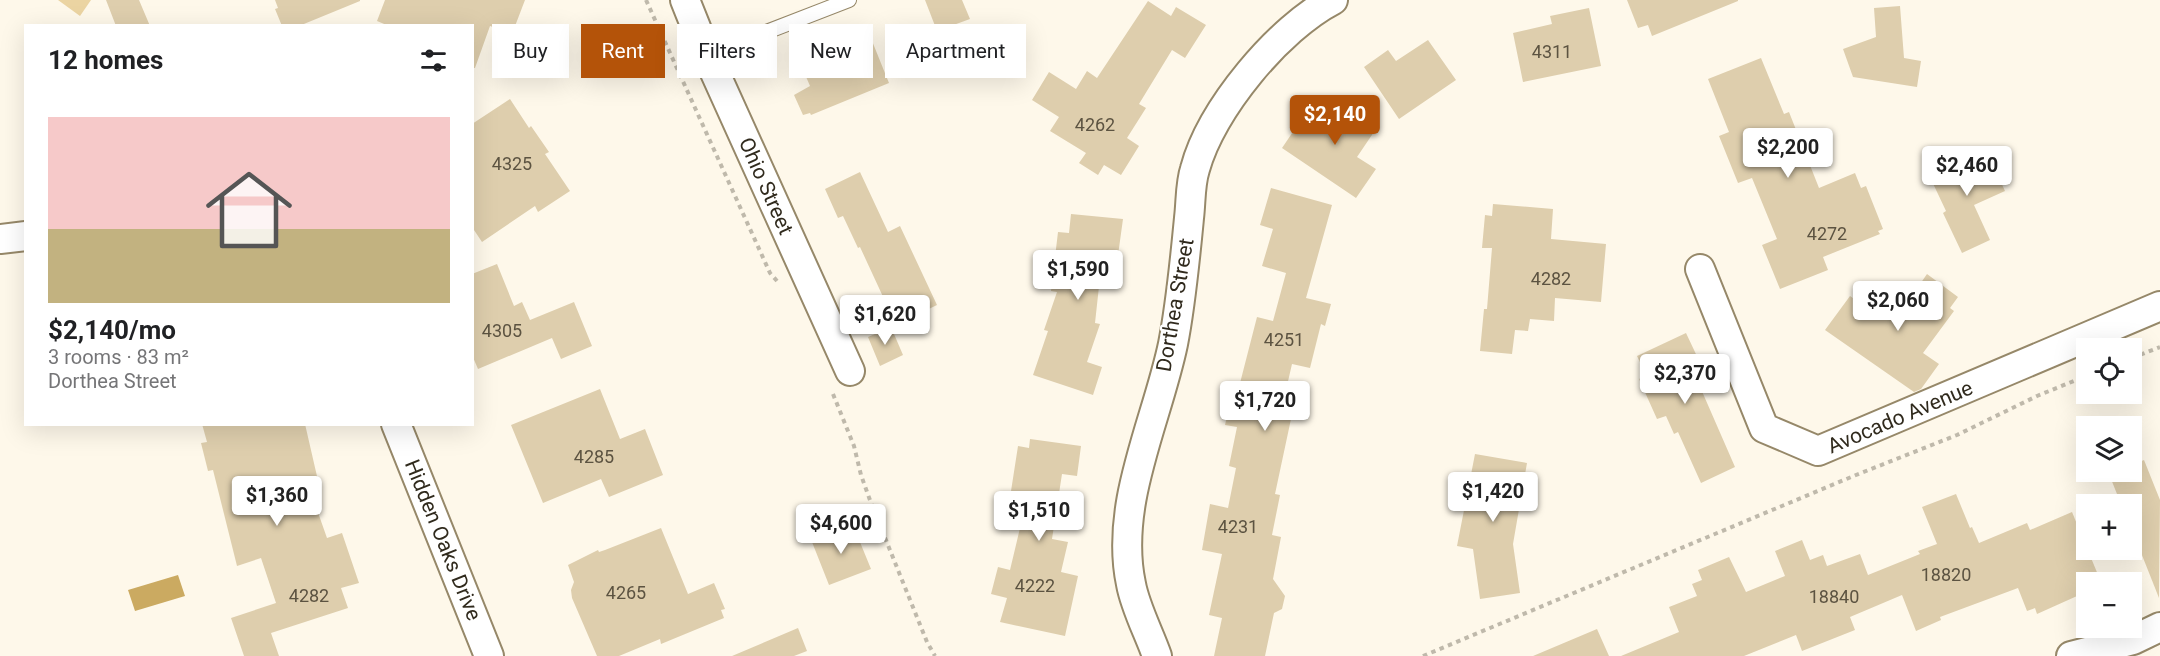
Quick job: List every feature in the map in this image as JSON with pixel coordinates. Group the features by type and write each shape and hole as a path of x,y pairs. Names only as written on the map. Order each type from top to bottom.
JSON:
{"street":[{"name":"Ohio Street","path":"685,0 695,24"},
{"name":"Dorthea Street","path":"1157,656 1131,584 1127,548 1131,501 1173,346 1181,297 1194,169 1215,120 1239,87 1275,44 1318,8 1333,0"},
{"name":"Ohio Street","path":"716,78 841,382"},
{"path":"0,239 24,236"},
{"name":"Avocado Avenue","path":"1700,269 1764,428 1818,451 2160,306"},
{"name":"Hidden Oaks Drive","path":"397,426 489,656"},
{"path":"2071,656 2133,640 2160,627"}],"lane":[{"path":"777,28 849,0"}],"path":[{"path":"646,0 770,273 777,282"},
{"path":"2142,354 2160,346"},
{"path":"1423,656 1957,435 2037,396 2076,380"},
{"path":"841,382 861,475 927,642 935,656"}],"shaded area":[{"path":"58,0 91,0 80,16"},
{"path":"178,575 185,596 135,611 128,590"}],"building":[{"path":"106,0 139,0 149,24 115,24"},
{"path":"275,0 360,0 304,24 281,24 275,9 278,8"},
{"path":"385,0 525,0 516,24 492,24 492,27 490,26 475,68 474,24 384,24 377,21"},
{"path":"925,0 962,0 970,19 956,24 934,24"},
{"path":"1627,0 1738,1 1652,36 1648,25 1638,28"},
{"path":"1148,1 1171,16 1176,7 1206,25 1185,58 1172,50 1139,104 1146,108 1127,138 1139,146 1121,175 1104,165 1098,175 1079,163 1086,153 1050,131 1059,117 1032,100 1049,72 1076,89 1087,71 1097,78"},
{"path":"1900,6 1904,58 1921,61 1917,87 1853,77 1843,49 1876,37 1874,8"},
{"path":"1589,8 1601,66 1523,82 1513,33 1552,24 1550,16"},
{"path":"1428,40 1456,80 1399,119 1364,67 1388,50 1396,61"},
{"path":"873,43 885,78 889,83 811,115 810,113 803,115 794,95 810,86 807,78 873,78"},
{"path":"1761,58 1784,114 1789,112 1819,188 1855,173 1861,188 1866,186 1883,229 1878,231 1880,234 1823,257 1828,270 1780,289 1762,245 1777,239 1752,178 1738,183 1719,136 1729,132 1708,79"},
{"path":"1336,97 1378,126 1357,157 1376,169 1356,198 1282,148 1305,114 1318,123"},
{"path":"510,99 529,128 531,126 549,152 545,154 570,191 538,212 535,206 482,242 474,230 474,123"},
{"path":"1986,150 2005,191 1974,205 1990,240 1962,253 1943,213 1946,211 1929,175"},
{"path":"860,172 888,232 900,226 937,305 894,326 860,247 858,248 843,216 838,218 825,189"},
{"path":"1271,188 1332,205 1306,298 1331,304 1325,326 1321,324 1310,368 1292,364 1280,416 1291,419 1275,494 1280,495 1272,535 1281,537 1273,579 1285,596 1282,609 1274,613 1265,656 1214,656 1222,618 1209,615 1222,554 1202,550 1210,504 1228,508 1236,468 1229,466 1237,427 1225,425 1234,385 1239,387 1257,317 1273,321 1286,273 1262,266 1273,229 1260,225"},
{"path":"1493,204 1553,209 1551,239 1606,244 1601,302 1555,298 1554,321 1530,319 1528,331 1515,330 1512,354 1480,351 1484,309 1487,309 1492,248 1482,248 1485,215 1492,216"},
{"path":"1071,214 1123,219 1116,270 1101,268 1095,323 1100,324 1087,362 1102,367 1093,395 1033,375 1048,331 1044,330 1057,292 1051,291 1058,232 1069,233"},
{"path":"497,264 514,306 522,302 530,320 574,302 592,346 561,359 552,338 478,369 474,360 474,273"},
{"path":"1927,274 1958,297 1950,308 1954,311 1923,353 1939,364 1921,389 1914,392 1825,330 1850,296 1877,315 1893,293 1907,303"},
{"path":"891,327 903,355 880,366 868,337"},
{"path":"1686,333 1703,369 1694,373 1735,467 1701,483 1678,432 1674,434 1666,416 1657,419 1639,379 1646,375 1637,356"},
{"path":"600,389 620,439 645,429 663,475 609,497 601,479 543,503 511,425"},
{"path":"203,426 305,426 319,485 309,487 327,538 342,533 359,583 341,588 348,608 271,633 279,656 244,656 231,618 276,603 261,558 237,566 213,470 208,471 201,443 207,442"},
{"path":"1030,439 1081,446 1077,476 1062,474 1052,539 1068,542 1061,572 1078,576 1065,636 1000,622 1007,598 991,594 998,567 1010,570 1025,507 1009,504 1018,446 1029,448"},
{"path":"1475,454 1527,463 1513,544 1520,593 1480,599 1473,549 1457,546"},
{"path":"2144,460 2160,500 2159,598 2142,555 2142,494 2117,494 2112,482 2142,482 2142,461"},
{"path":"1956,494 1979,543 2027,523 2030,530 2072,512 2076,522 2076,560 2092,560 2097,572 2076,572 2076,596 2037,614 2035,608 2027,611 2018,588 1940,617 1941,620 1916,631 1902,595 1850,617 1855,630 1802,651 1796,635 1744,656 1621,656 1679,632 1669,607 1697,596 1692,584 1702,580 1698,570 1729,557 1746,592 1785,576 1775,551 1802,540 1810,560 1823,555 1827,566 1860,554 1868,575 1920,554 1918,551 1937,544 1922,507"},
{"path":"853,525 871,569 829,585 812,542"},
{"path":"661,528 688,594 714,583 725,609 721,610 724,618 661,644 660,639 619,656 597,656 572,598 571,590 574,582 568,565 598,550 599,552 605,550"},
{"path":"798,628 807,651 794,656 732,656"},
{"path":"1597,629 1609,656 1533,656"}]}
